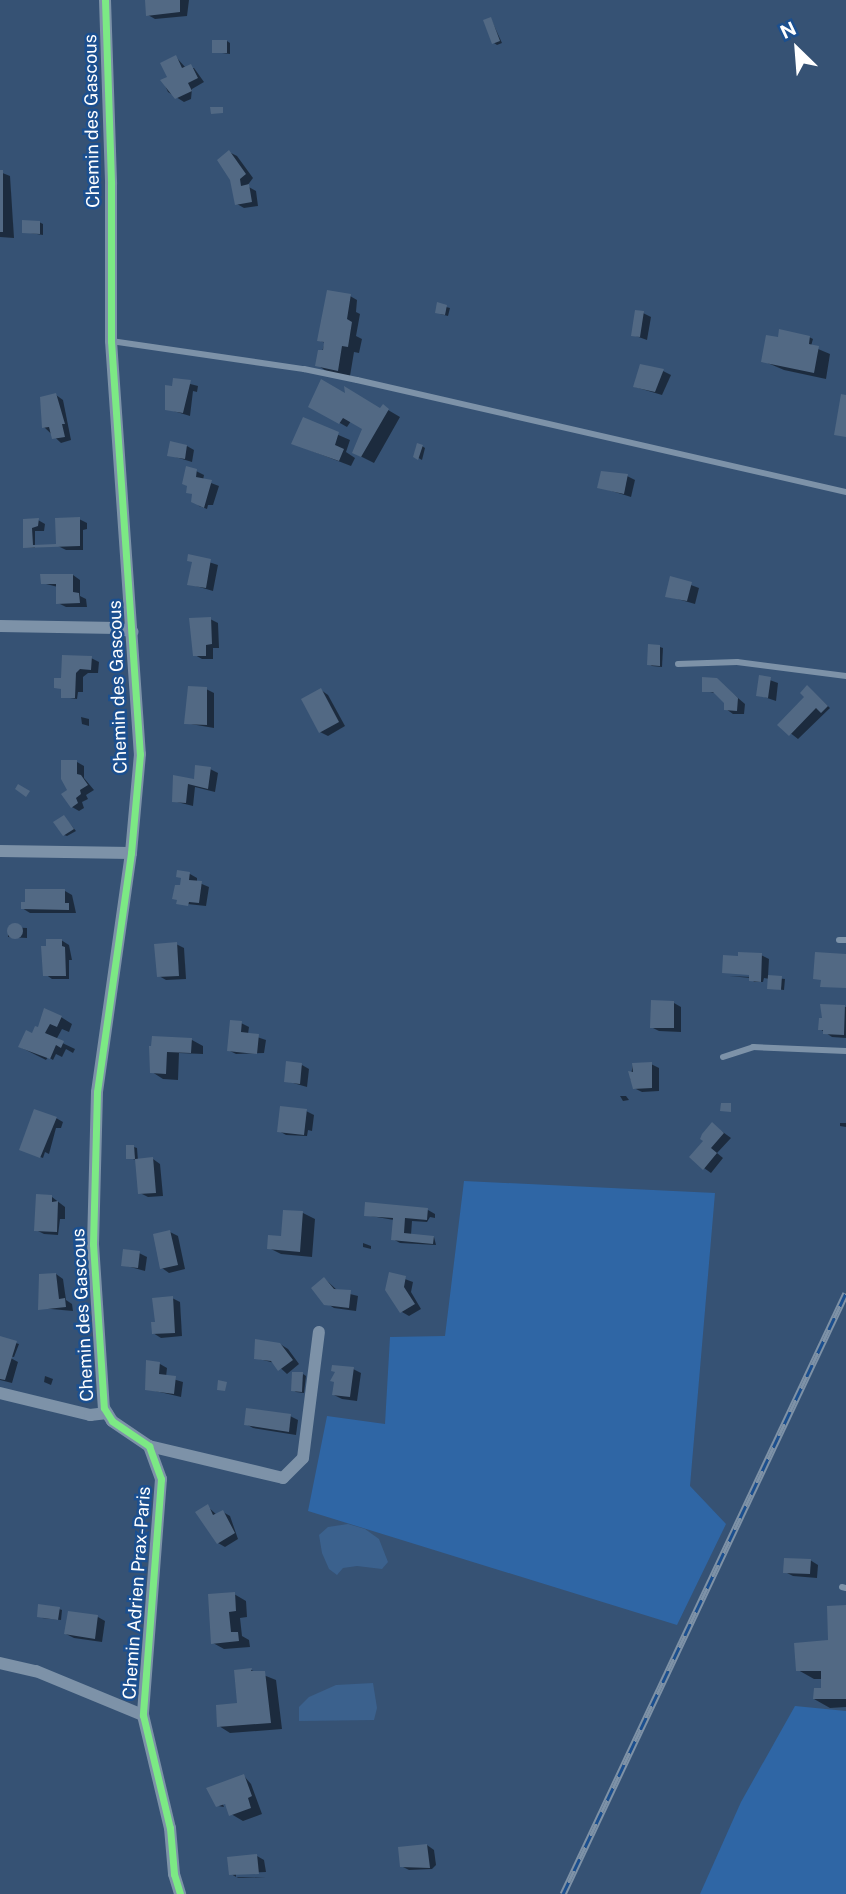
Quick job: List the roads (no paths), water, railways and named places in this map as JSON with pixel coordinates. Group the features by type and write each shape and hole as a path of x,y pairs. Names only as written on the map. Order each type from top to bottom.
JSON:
{"street":[{"name":"Chemin des Gascous","path":"105,0 111,341 140,754 131,853 97,1091 93,1244 107,1413"},
{"path":"0,626 117,628 133,632"},
{"path":"0,851 131,853"},
{"path":"0,1393 90,1415 107,1413 113,1422 149,1446 283,1478 303,1458 319,1332"},
{"name":"Chemin Adrien Prax-Paris","path":"149,1446 161,1479 143,1715 170,1828 174,1874 180,1894"},
{"path":"0,1663 36,1671 143,1715"}],"lane":[{"path":"111,341 344,377 846,492"},
{"path":"678,664 737,662 846,676"},
{"path":"723,1057 752,1047 846,1051"}],"railway":[{"path":"563,1894 846,1293"}]}
